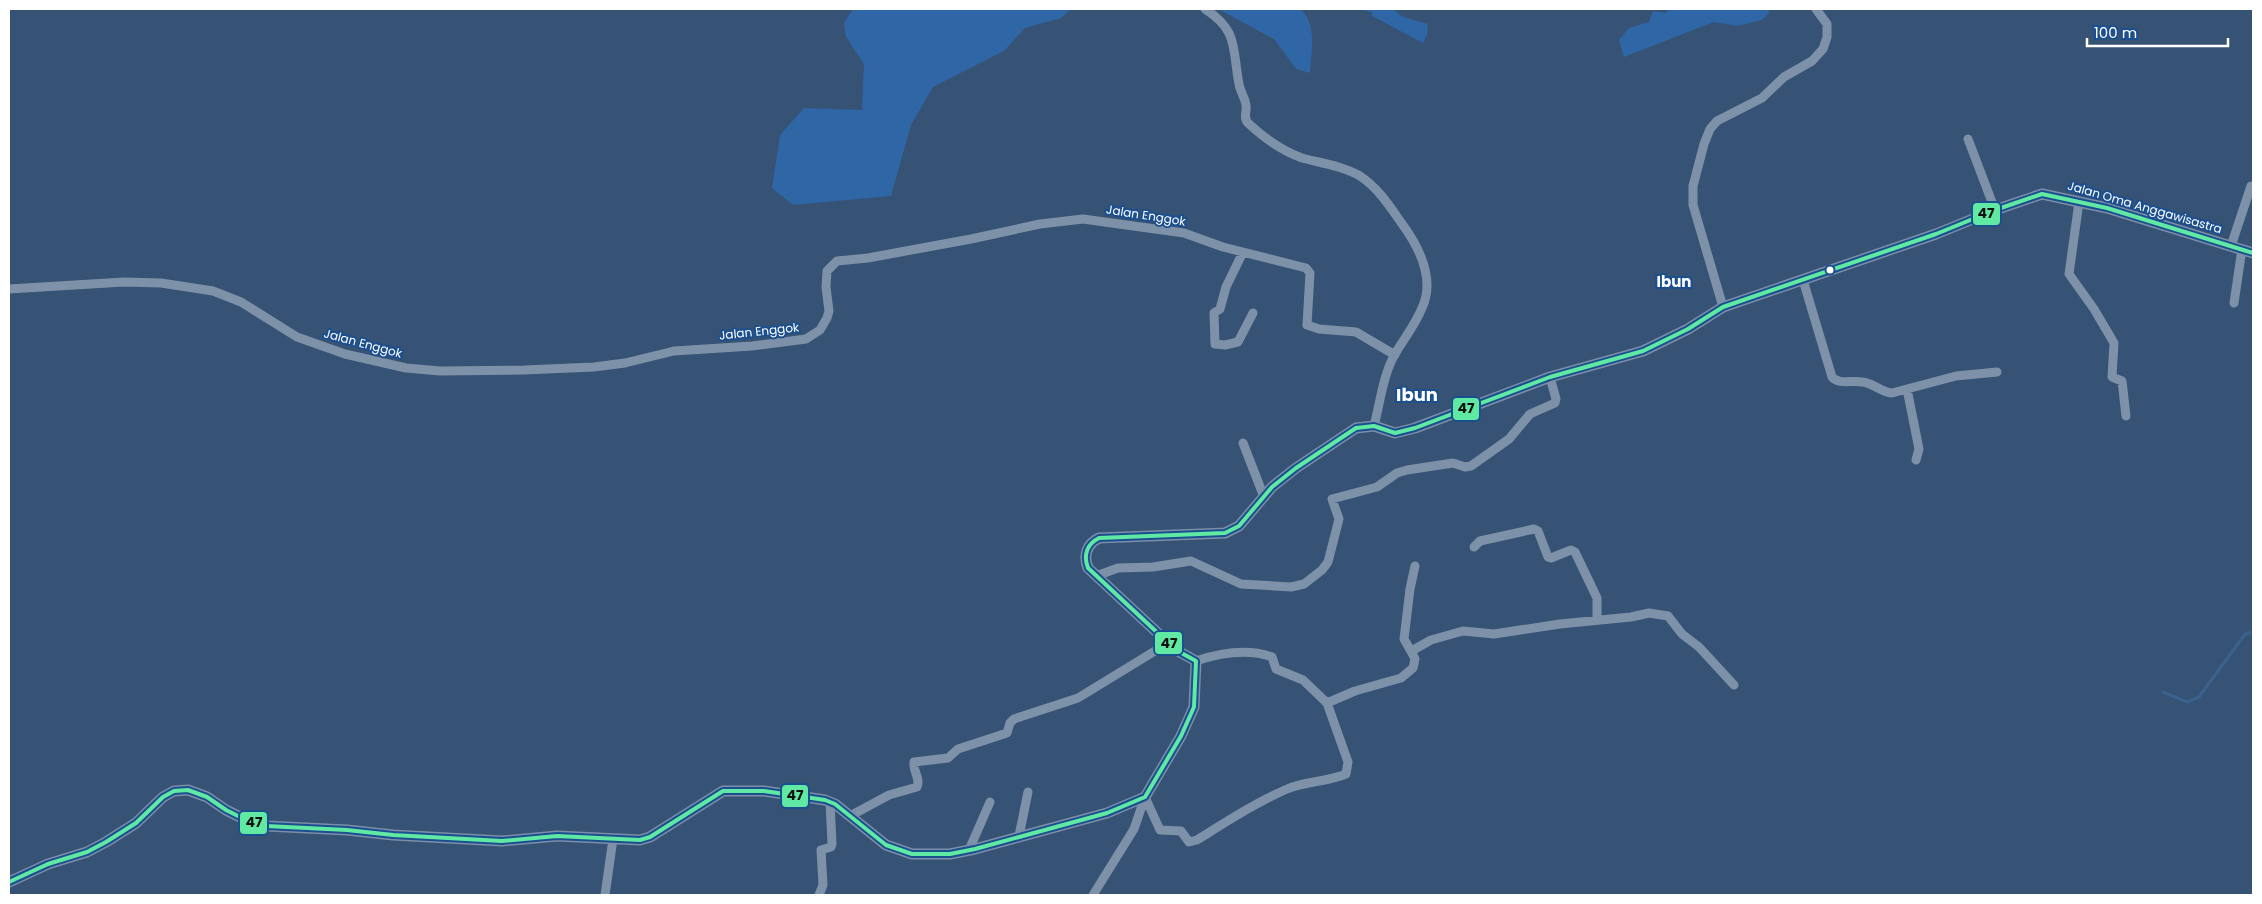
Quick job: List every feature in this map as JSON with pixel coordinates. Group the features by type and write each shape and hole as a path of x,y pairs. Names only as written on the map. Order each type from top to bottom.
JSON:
{"main road":[{"name":"Jalan Oma Anggawisastra","path":"1374,426 1395,433 1415,428 1550,377 1643,351 1688,329 1723,307 1936,234 2042,194 2163,224 2242,249"},
{"path":"9,882 48,864 87,852 106,842 136,823 163,797 174,791 181,790 188,790 208,797 226,810 248,821 266,826 347,830 393,836 502,840 558,836 640,840 650,837 723,791 764,790 813,797 830,802 886,845 912,854 932,855 969,850 1107,814 1145,797 1181,736 1194,708 1196,662 1176,650 1088,568 1086,555 1092,543 1100,538 1225,533 1239,526 1272,487 1296,468 1356,428 1374,426"}],"street":[{"path":"1205,9 1220,19 1231,35 1239,85 1246,105 1245,118 1248,122 1267,139 1299,157 1359,176 1380,193 1416,244 1425,267 1426,288 1424,306 1395,355 1380,400 1374,426"},
{"path":"1723,307 1693,205 1694,179 1704,144 1713,124 1762,98 1784,77 1812,61 1823,49 1827,36 1827,24 1816,9"},
{"path":"1968,139 1996,210"},
{"path":"2234,303 2251,186"},
{"path":"2079,202 2069,274 2089,301 2114,343 2112,377 2120,379 2122,382 2126,416"},
{"name":"Jalan Enggok","path":"9,289 124,282 161,282 213,291 256,310 278,327 297,336 345,354 406,368 440,371 594,367 625,363 674,351 806,340 820,330 828,318 827,271 837,261 868,258 1063,220 1105,221 1184,233 1309,270 1307,325 1319,329 1356,332 1395,355"},
{"path":"1243,252 1226,287 1220,309 1214,313 1215,344 1225,346 1238,342 1253,313"},
{"path":"1803,280 1828,364 1834,380 1838,382 1872,383 1887,392 1907,389 1956,376 1997,372"},
{"path":"1096,576 1118,568 1153,567 1191,561 1243,584 1291,588 1304,584 1317,575 1328,562 1339,519 1332,499 1377,487 1407,470 1453,463 1465,467 1476,463 1509,439 1530,414 1554,404 1556,399 1550,377"},
{"path":"1907,389 1919,449 1916,460"},
{"path":"1243,443 1264,497"},
{"path":"1474,547 1480,541 1534,529 1538,531 1548,557 1551,558 1571,550 1574,552 1597,598 1597,620"},
{"path":"1327,703 1354,691 1402,678 1413,668 1416,663 1404,639 1410,589 1415,566"},
{"path":"1412,653 1415,649 1431,640 1463,631 1494,634 1631,617 1648,613 1668,616 1682,634 1698,647 1734,685"},
{"path":"850,816 889,794 917,787 918,775 913,765 914,762 948,758 958,749 1007,733 1011,720 1078,698 1168,643"},
{"path":"1145,797 1160,830 1180,831 1189,842 1196,840 1260,802 1289,788 1332,780 1346,774 1348,762 1327,703 1302,680 1276,669 1272,657 1264,654 1230,653 1216,655 1196,662"},
{"path":"1019,836 1028,792"},
{"path":"1093,895 1134,830 1145,797"},
{"path":"818,895 823,885 821,850 831,847 832,844 830,802"},
{"path":"969,850 990,802"},
{"path":"605,895 613,838"}],"shaded area":[{"path":"853,9 1071,9 1061,18 1025,28 1004,51 933,87 911,125 891,196 793,205 772,188 780,135 804,108 862,110 864,64 846,37 844,23"},
{"path":"1218,9 1300,9 1306,15 1311,30 1310,73 1296,69 1274,39"},
{"path":"1358,9 1393,9 1403,17 1428,24 1427,35 1423,43 1372,16 1372,12"},
{"path":"1669,9 1768,9 1769,13 1762,20 1737,26 1714,22 1624,57 1619,40 1629,28 1649,22 1653,11 1666,13"}],"waterway":[{"path":"2163,692 2187,702 2199,697 2245,634 2253,632"}],"transit line":[{"name":"47","path":"9,882 48,864 87,852 136,823 163,797 174,791 188,790 207,797 226,810 248,821 266,826 502,841 557,836 640,840 650,837 723,791 764,791 825,800 835,804 886,845 912,854 950,854 975,849 1107,813 1145,797 1181,736 1194,707 1196,661 1176,650 1088,568 1087,550 1099,538 1225,533 1239,526 1272,487 1296,468 1356,428 1374,426 1395,433 1415,428 1550,377 1643,351 1688,329 1723,307 1936,234 1995,210 2042,194 2107,208 2253,253"}],"district":[{"name":"Ibun","path":"1674,281"},
{"name":"Ibun","path":"1417,394"}]}
